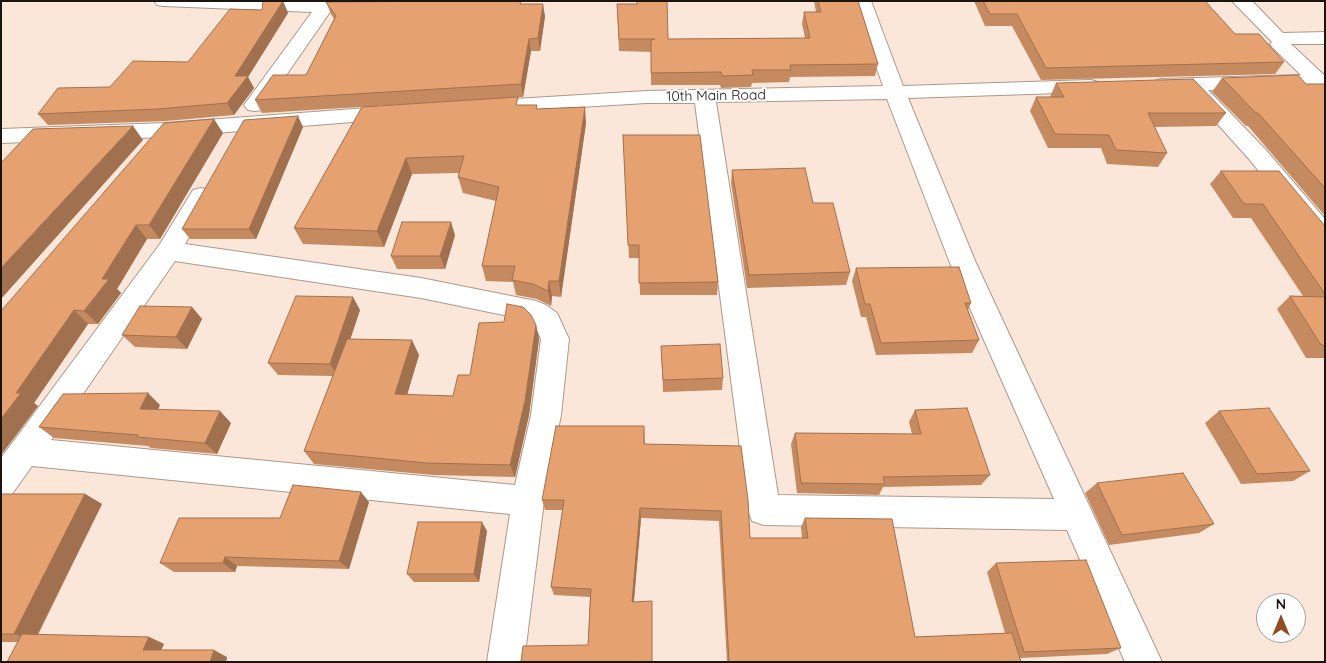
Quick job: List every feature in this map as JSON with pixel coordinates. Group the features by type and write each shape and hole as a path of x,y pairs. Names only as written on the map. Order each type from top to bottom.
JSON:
{"street":[{"path":"163,1 327,4 355,7"},
{"path":"862,1 895,92 964,263 1144,662"},
{"path":"1241,1 1281,41 1282,48 1321,84"},
{"path":"228,148 242,123 327,4"},
{"path":"1281,41 1293,37 1325,38"},
{"path":"1192,84 1258,154 1325,236"},
{"path":"1142,85 1321,84"},
{"name":"10th Main Road","path":"468,108 637,97 705,97 1113,86"},
{"path":"705,97 764,510 1078,515"},
{"path":"1,136 166,130 409,112"},
{"path":"147,153 166,130"},
{"path":"19,155 38,134"},
{"path":"1,484 169,251 214,174"},
{"path":"169,251 421,288 536,312 547,321 555,338 546,415 528,501 506,662"},
{"path":"25,452 528,501"}],"building":[{"path":"263,1 283,1 235,76 248,76 227,103 158,109 38,114 58,88 110,87 133,61 188,62 230,9 262,10"},
{"path":"521,1 520,4 543,4 538,38 529,39 521,84 255,100 273,75 306,75 336,16 326,2"},
{"path":"637,1 667,1 668,39 810,38 804,12 821,12 818,1 858,1 878,64 790,65 791,70 752,70 753,75 722,76 721,72 651,73 651,40 655,39 619,39 617,4 637,4"},
{"path":"983,1 1205,1 1235,34 1259,34 1284,62 1046,68 1017,14 990,14"},
{"path":"1298,75 1306,84 1325,84 1325,188 1258,113 1222,78"},
{"path":"1193,79 1226,113 1148,113 1167,153 1116,150 1109,135 1055,134 1036,97 1064,97 1056,83"},
{"path":"518,97 516,105 537,105 536,109 585,107 559,281 549,281 548,291 533,284 512,280 515,266 482,266 499,187 458,177 464,156 406,158 377,231 294,228 362,107"},
{"path":"298,116 249,229 182,229 244,120"},
{"path":"214,119 149,225 136,225 102,279 109,279 84,311 74,310 16,393 21,393 1,419 1,311 164,123"},
{"path":"133,126 1,268 1,163 33,129"},
{"path":"623,135 700,135 718,282 639,283 639,245 628,245"},
{"path":"805,168 813,203 833,203 850,272 749,275 732,170"},
{"path":"1221,171 1279,171 1325,226 1325,294 1263,204 1244,204"},
{"path":"402,222 451,222 440,256 391,256"},
{"path":"959,267 971,303 965,303 979,340 881,343 870,304 865,304 856,268"},
{"path":"296,296 353,297 330,364 268,363"},
{"path":"1290,296 1325,297 1325,345 1321,345"},
{"path":"507,304 523,307 531,315 536,325 525,401 510,465 426,463 304,451 347,339 412,340 395,394 453,396 458,375 470,375 479,323 504,322"},
{"path":"140,306 192,307 176,337 122,335"},
{"path":"720,344 723,378 663,380 661,346"},
{"path":"148,393 140,409 220,411 205,443 137,437 138,435 39,427 63,394"},
{"path":"967,408 990,475 883,477 885,484 801,483 795,433 921,434 915,410"},
{"path":"1269,408 1310,471 1257,474 1219,411"},
{"path":"556,426 644,426 644,444 741,446 748,500 750,538 808,538 805,518 892,519 915,637 1012,633 1021,662 729,662 721,511 640,508 632,602 652,601 652,662 521,662 523,646 588,645 591,589 551,587 564,500 542,500"},
{"path":"1183,473 1214,524 1122,535 1097,483"},
{"path":"293,485 361,492 339,561 225,557 223,563 160,563 179,518 280,518"},
{"path":"1,494 85,494 14,634 1,634"},
{"path":"418,522 482,522 474,574 407,574"},
{"path":"1086,560 1121,648 1024,652 996,563"},
{"path":"22,634 149,637 143,650 214,650 210,662 7,662"}]}
